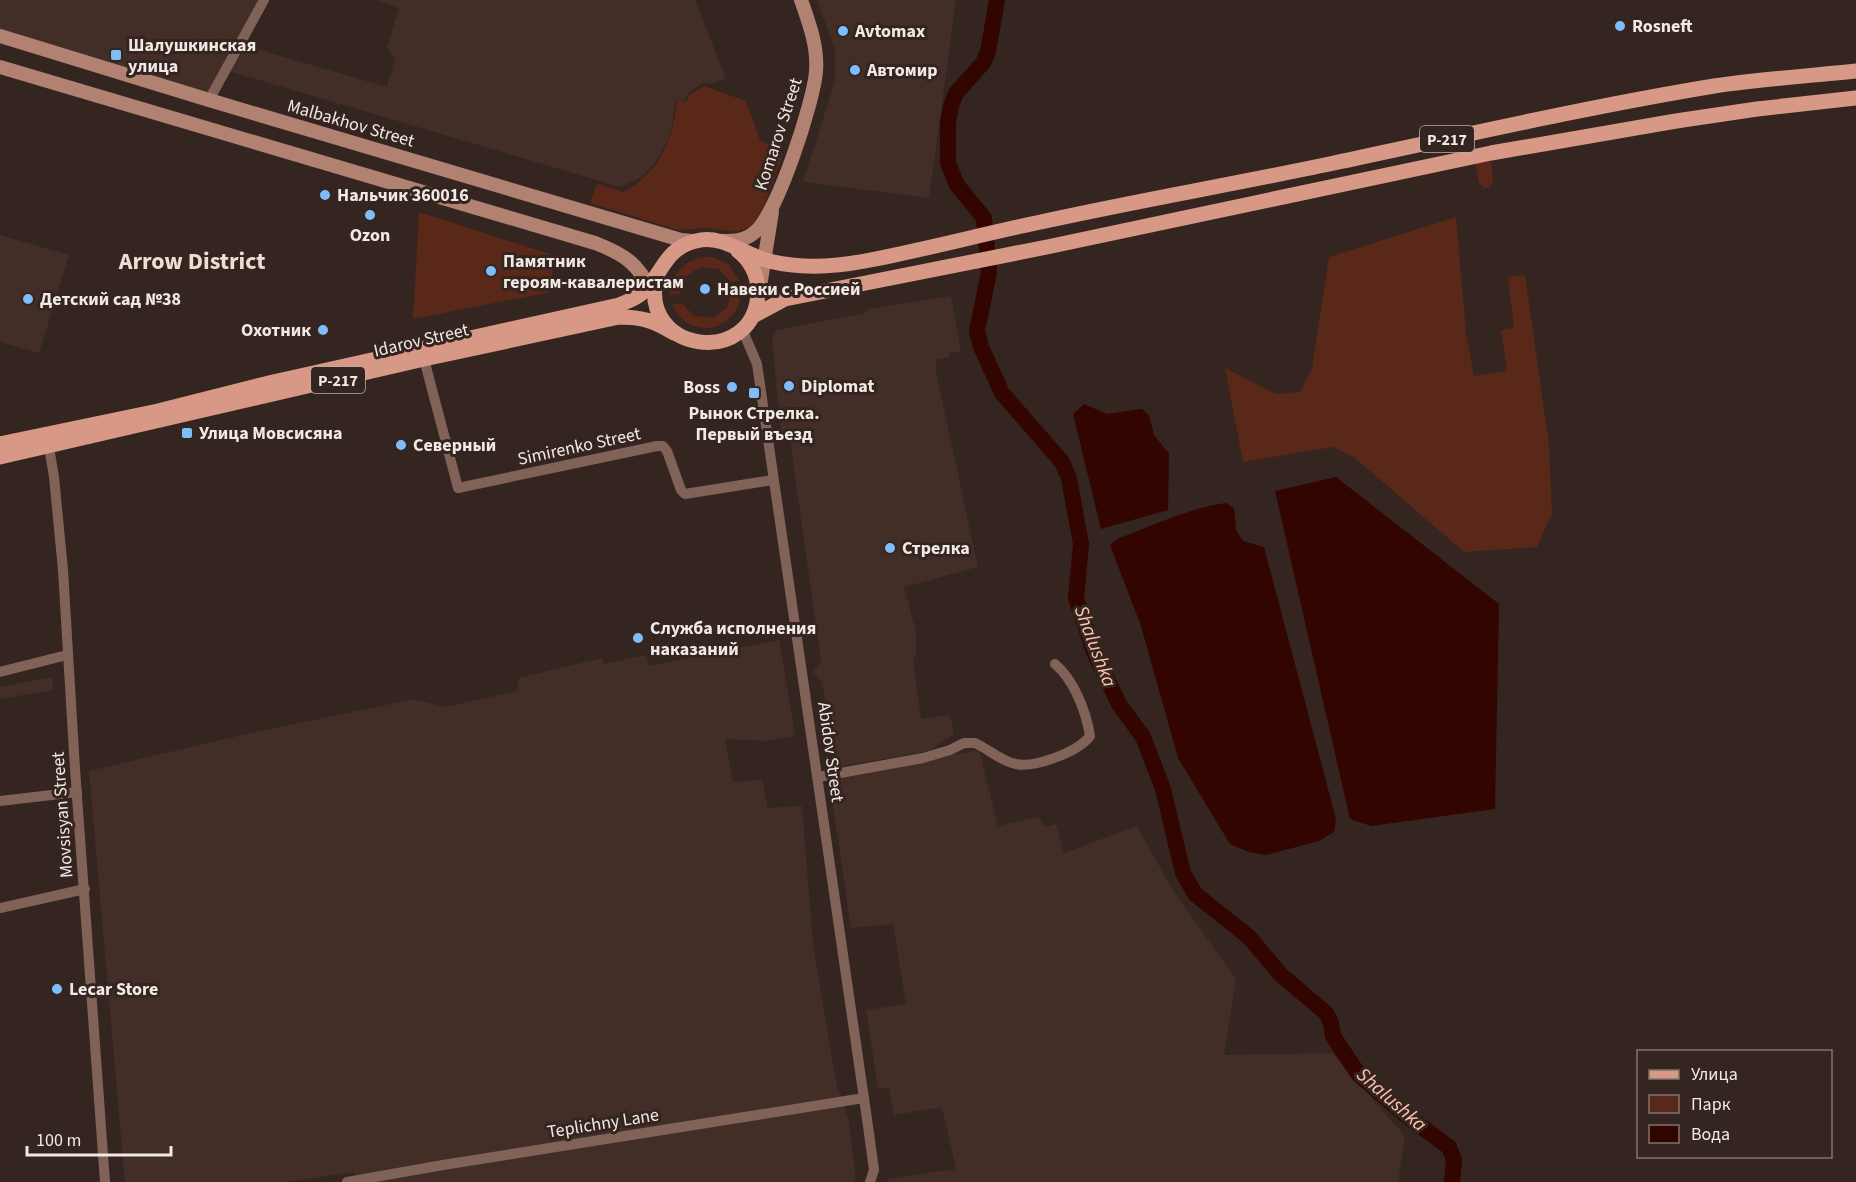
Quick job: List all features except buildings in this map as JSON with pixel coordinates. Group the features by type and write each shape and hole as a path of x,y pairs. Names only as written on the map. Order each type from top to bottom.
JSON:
{"main road":[{"name":"Komarov Street","path":"772,210 806,117 816,70 816,48 801,0"},
{"name":"Malbakhov Street","path":"0,36 208,100 681,240 692,241"},
{"path":"0,67 595,243 618,252 643,275 659,313 674,333"},
{"name":"Р-217","path":"764,260 799,266 831,266 862,261 1040,222 1652,97 1769,79 1856,72"},
{"name":"Р-217","path":"674,333 687,340 709,343 730,338 753,316 785,299 925,272 1424,166 1593,134 1757,109 1856,98"},
{"path":"725,243 746,238 762,226 772,210"},
{"path":"753,316 758,300 772,210"},
{"path":"649,285 669,255 692,241 711,240 725,243 764,260"},
{"path":"725,243 741,252 750,262 758,287 758,300"},
{"path":"655,301 655,283 661,266"},
{"name":"Idarov Street","path":"0,457 47,440 273,382 619,305 641,294 649,285"},
{"name":"Idarov Street","path":"0,444 47,440 619,317 642,318 674,333"}],"street":[{"path":"208,100 264,0"},
{"name":"Abidov Street","path":"742,329 757,364 874,1170 870,1182"},
{"name":"Simirenko Street","path":"424,359 458,488 657,446 663,446 667,451 681,490 685,494 773,480"},
{"name":"Movsisyan Street","path":"47,440 63,570 67,655 105,1182"},
{"path":"0,672 67,655"},
{"path":"818,777 923,758 968,742 975,743 1016,764 1035,764 1054,758 1086,741 1090,736 1085,715 1070,683 1064,671 1055,664"},
{"path":"0,801 77,792"},
{"path":"0,908 84,889"},
{"name":"Teplichny Lane","path":"347,1182 864,1098"}],"shaded area":[{"path":"0,0 264,0 209,100 0,36"},
{"path":"377,0 695,0 726,79 703,83 689,92 685,101 676,99 671,130 655,162 644,175 620,187 229,71 245,46 387,87 395,58 387,48 399,8"},
{"path":"817,0 956,0 929,198 803,182 835,81 835,49"},
{"name":"Детский сад №38","path":"0,235 69,255 39,353 0,342"},
{"name":"Стрелка","path":"951,296 961,351 949,353 950,357 935,360 937,366 935,367 978,567 904,587 916,632 916,654 913,659 921,719 950,715 954,734 929,751 837,767 822,682 813,672 821,662 789,432 781,433 772,338 777,330 866,313 868,309"},
{"path":"779,640 795,736 764,741 725,739 733,782 762,780 768,808 802,806 813,945 837,1087 849,1122 856,1179 854,1182 358,1182 354,1172 285,1182 125,1182 89,771 242,735 414,699 445,707 517,691 519,678 602,658 604,664 646,655 649,666"},
{"path":"52,677 53,690 0,699 0,687"},
{"path":"979,750 998,826 1038,817 1045,827 1056,824 1064,853 1137,826 1172,889 1236,979 1224,1055 1332,1053 1405,1136 1398,1182 888,1182 887,1179 956,1169 942,1107 894,1115 889,1088 878,1088 866,1010 906,1004 893,924 851,928 829,778"}],"green space":[{"path":"704,86 746,101 760,140 783,153 759,221 736,232 708,228 678,230 590,203 597,184 624,192 647,174 656,164 668,141 677,100 686,102 690,94"},
{"path":"1491,160 1493,183 1488,188 1484,188 1479,183 1475,163"},
{"path":"419,212 553,255 551,292 413,319"},
{"path":"1456,217 1466,333 1474,376 1507,371 1501,330 1514,328 1508,277 1525,275 1549,445 1552,514 1537,547 1464,552 1355,458 1333,447 1243,462 1225,368 1276,394 1300,392 1312,368 1329,257"},
{"path":"712,257 729,265 739,281 730,282 719,269 701,267 686,276 681,293 670,295 677,272 682,267 695,259"},
{"path":"741,290 738,304 732,315 723,323 713,327 701,328 690,324 680,317 672,305 682,303 694,316 712,318 727,308 732,292"}],"water":[{"path":"1084,404 1107,414 1142,409 1149,415 1154,435 1169,454 1168,510 1101,529 1073,414"},
{"path":"1336,477 1499,604 1495,809 1371,826 1350,819 1275,491"},
{"path":"1226,503 1234,508 1236,530 1243,541 1264,547 1336,819 1334,832 1319,841 1266,855 1249,852 1230,844 1178,758 1141,626 1110,545 1117,539 1171,518"}],"waterway":[{"name":"Shalushka","path":"997,0 988,52 983,63 956,93 951,106 948,123 948,163 957,185 984,218 989,272 977,331 981,347 1002,393 1062,462 1069,478 1081,544 1076,598 1094,652 1119,704 1143,737 1163,789 1183,873 1195,894 1249,937 1281,975 1326,1013 1331,1023 1333,1036 1359,1075 1407,1116 1449,1147 1454,1160 1452,1182"}],"place":[{"name":"Rosneft","path":"1620,26"},
{"name":"Avtomax","path":"843,31"},
{"name":"Шалушкинская улица","path":"116,55"},
{"name":"Автомир","path":"855,70"},
{"name":"Нальчик 360016","path":"325,195"},
{"name":"Ozon","path":"370,215"},
{"name":"Памятник героям-кавалеристам","path":"491,271"},
{"name":"Навеки с Россией","path":"705,289"},
{"name":"Детский сад №38","path":"28,299"},
{"name":"Охотник","path":"323,330"},
{"name":"Diplomat","path":"789,386"},
{"name":"Boss","path":"732,387"},
{"name":"Рынок Стрелка. Первый въезд","path":"754,393"},
{"name":"Улица Мовсисяна","path":"187,433"},
{"name":"Северный","path":"401,445"},
{"name":"Стрелка","path":"890,548"},
{"name":"Служба исполнения наказаний","path":"638,638"},
{"name":"Lecar Store","path":"57,989"}],"district":[{"name":"Arrow District","path":"192,261"}]}
